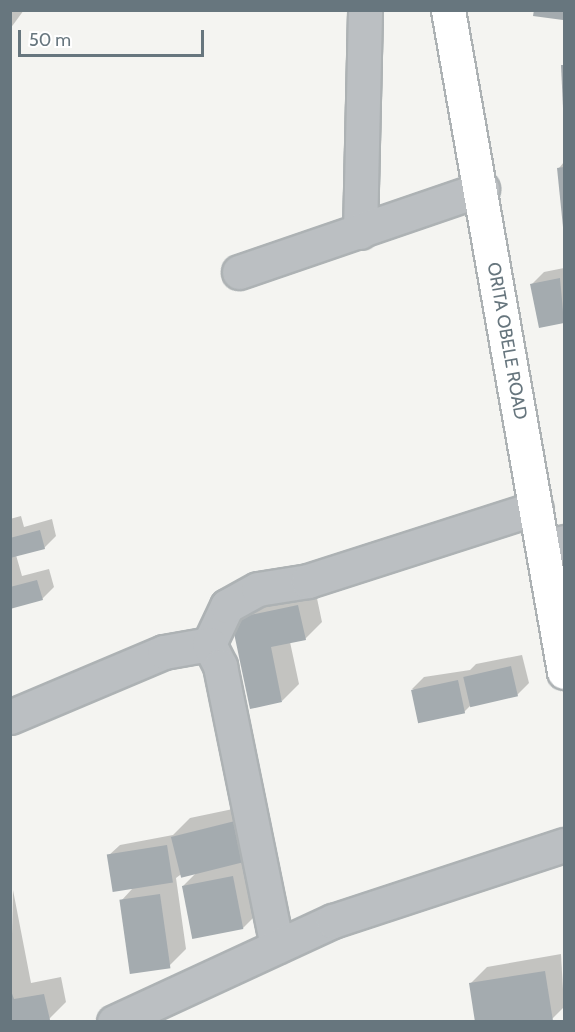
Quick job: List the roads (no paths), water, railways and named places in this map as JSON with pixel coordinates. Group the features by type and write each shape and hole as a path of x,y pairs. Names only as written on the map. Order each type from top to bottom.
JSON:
{"main road":[{"name":"ORITA OBELE ROAD","path":"448,10 482,189 536,508 554,544 564,672"}],"street":[{"path":"360,232 365,10"},
{"path":"239,272 482,189"},
{"path":"209,644 227,606 258,589 308,581 536,508"},
{"path":"10,717 164,652 209,644"},
{"path":"209,644 220,666 277,946"},
{"path":"114,1022 277,946 380,904 564,845"}]}
